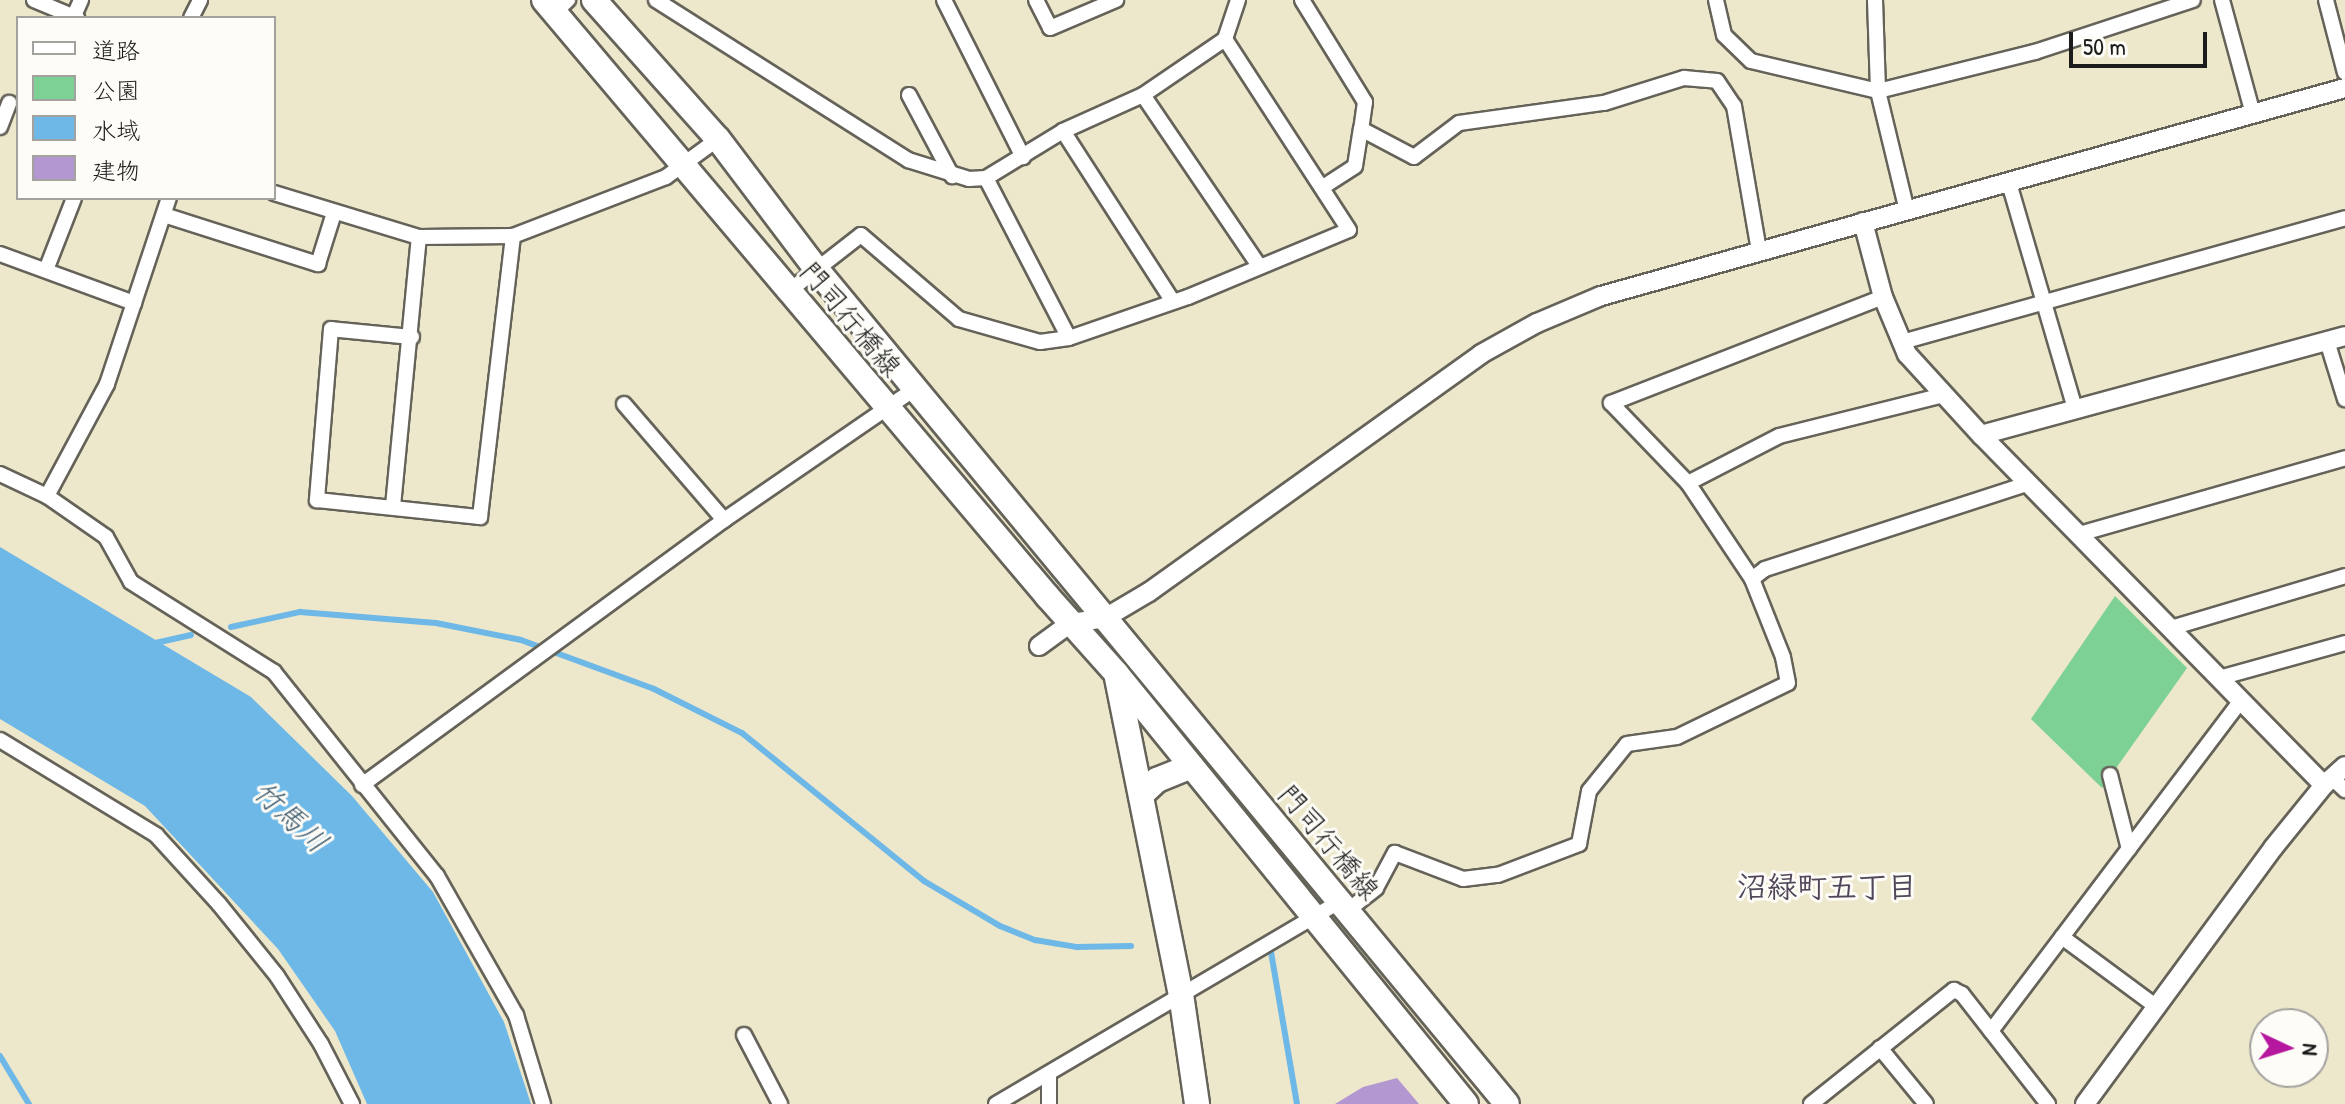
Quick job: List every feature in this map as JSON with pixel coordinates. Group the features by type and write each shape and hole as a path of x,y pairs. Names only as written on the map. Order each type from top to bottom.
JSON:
{"main road":[{"name":"門司行橋線","path":"594,0 718,139 817,270 1507,1104"},
{"name":"門司行橋線","path":"556,4 789,291 1116,673 1466,1104"},
{"name":"門司行橋線","path":"1105,618 1181,994 1197,1104"},
{"path":"1141,795 1159,779 1191,766"}],"street":[{"path":"34,0 73,16"},
{"path":"656,0 908,160 952,176 986,178 1063,131 1143,95 1225,39 1238,0"},
{"path":"944,0 1023,157"},
{"path":"1036,0 1050,28 1116,0"},
{"path":"1302,0 1365,102 1355,166 1323,187"},
{"path":"1716,0 1724,35 1751,61 1878,91 2035,52 2193,0"},
{"path":"1875,0 1878,91 1907,211"},
{"path":"2222,0 2253,114"},
{"path":"2345,4 2327,4 2345,73"},
{"path":"789,291 861,235 959,319 1040,342 1069,338 1173,302 1349,230 1225,39"},
{"path":"1361,129 1414,157 1459,123 1604,103 1684,78 1717,81 1734,106 1759,250"},
{"path":"1039,646 1071,623 1105,618 1149,592 1491,348 1601,296 2345,88"},
{"path":"909,95 952,176"},
{"path":"1143,95 1259,266"},
{"path":"0,127 9,103"},
{"path":"1063,131 1173,302"},
{"path":"276,194 419,237 513,236 666,177 718,139"},
{"path":"986,178 1069,338"},
{"path":"2009,183 2075,409"},
{"path":"46,270 73,200"},
{"path":"47,496 107,384 168,200"},
{"path":"164,215 318,264 334,213"},
{"path":"1902,342 2345,218"},
{"path":"1863,222 1883,297 1907,354 1981,435 2241,700 2337,780 2273,848 2085,1104"},
{"path":"412,337 331,329 317,500 480,517 513,236"},
{"path":"393,506 412,337 419,237"},
{"path":"0,254 134,303"},
{"path":"996,1104 1049,1076 1181,994 1314,918 1376,888 1395,853 1463,879 1498,875 1579,844 1589,791 1627,744 1677,737 1788,683 1783,657 1752,579 1688,483 1611,403 1883,297"},
{"path":"1981,435 2336,339 2345,399"},
{"path":"362,785 724,520 889,410 916,388"},
{"path":"1688,483 1779,436 1944,395"},
{"path":"624,404 724,520"},
{"path":"2079,534 2345,458"},
{"path":"0,474 47,496 106,537 131,582 274,672 437,876 516,1015 543,1104"},
{"path":"1752,579 1765,569 2029,483"},
{"path":"2171,628 2345,576"},
{"path":"2219,678 2345,643"},
{"path":"1991,1031 2241,700"},
{"path":"0,740 156,835 219,904 277,976 321,1044 352,1104"},
{"path":"2110,775 2129,849"},
{"path":"2062,937 2157,1007"},
{"path":"1811,1104 1954,990 1962,994 2048,1104"},
{"path":"744,1035 780,1104"},
{"path":"1880,1048 1926,1104"},
{"path":"1049,1076 1049,1104"}],"green space":[{"path":"2115,596 2187,668 2102,788 2031,719"}],"water":[{"name":"竹馬川","path":"0,547 251,697 352,796 433,892 504,1022 531,1104 367,1104 335,1031 278,949 145,806 0,719"}],"building":[{"path":"1397,1078 1419,1104 1335,1104 1363,1087"}],"waterway":[{"path":"231,627 300,612 436,623 521,640 654,689 742,733 924,881 1000,926 1035,940 1077,947 1131,946"},
{"path":"151,644 191,635"},
{"path":"1271,952 1297,1104"},
{"path":"0,1056 29,1104"}],"district":[{"name":"沼緑町五丁目","path":"1827,886"}]}
